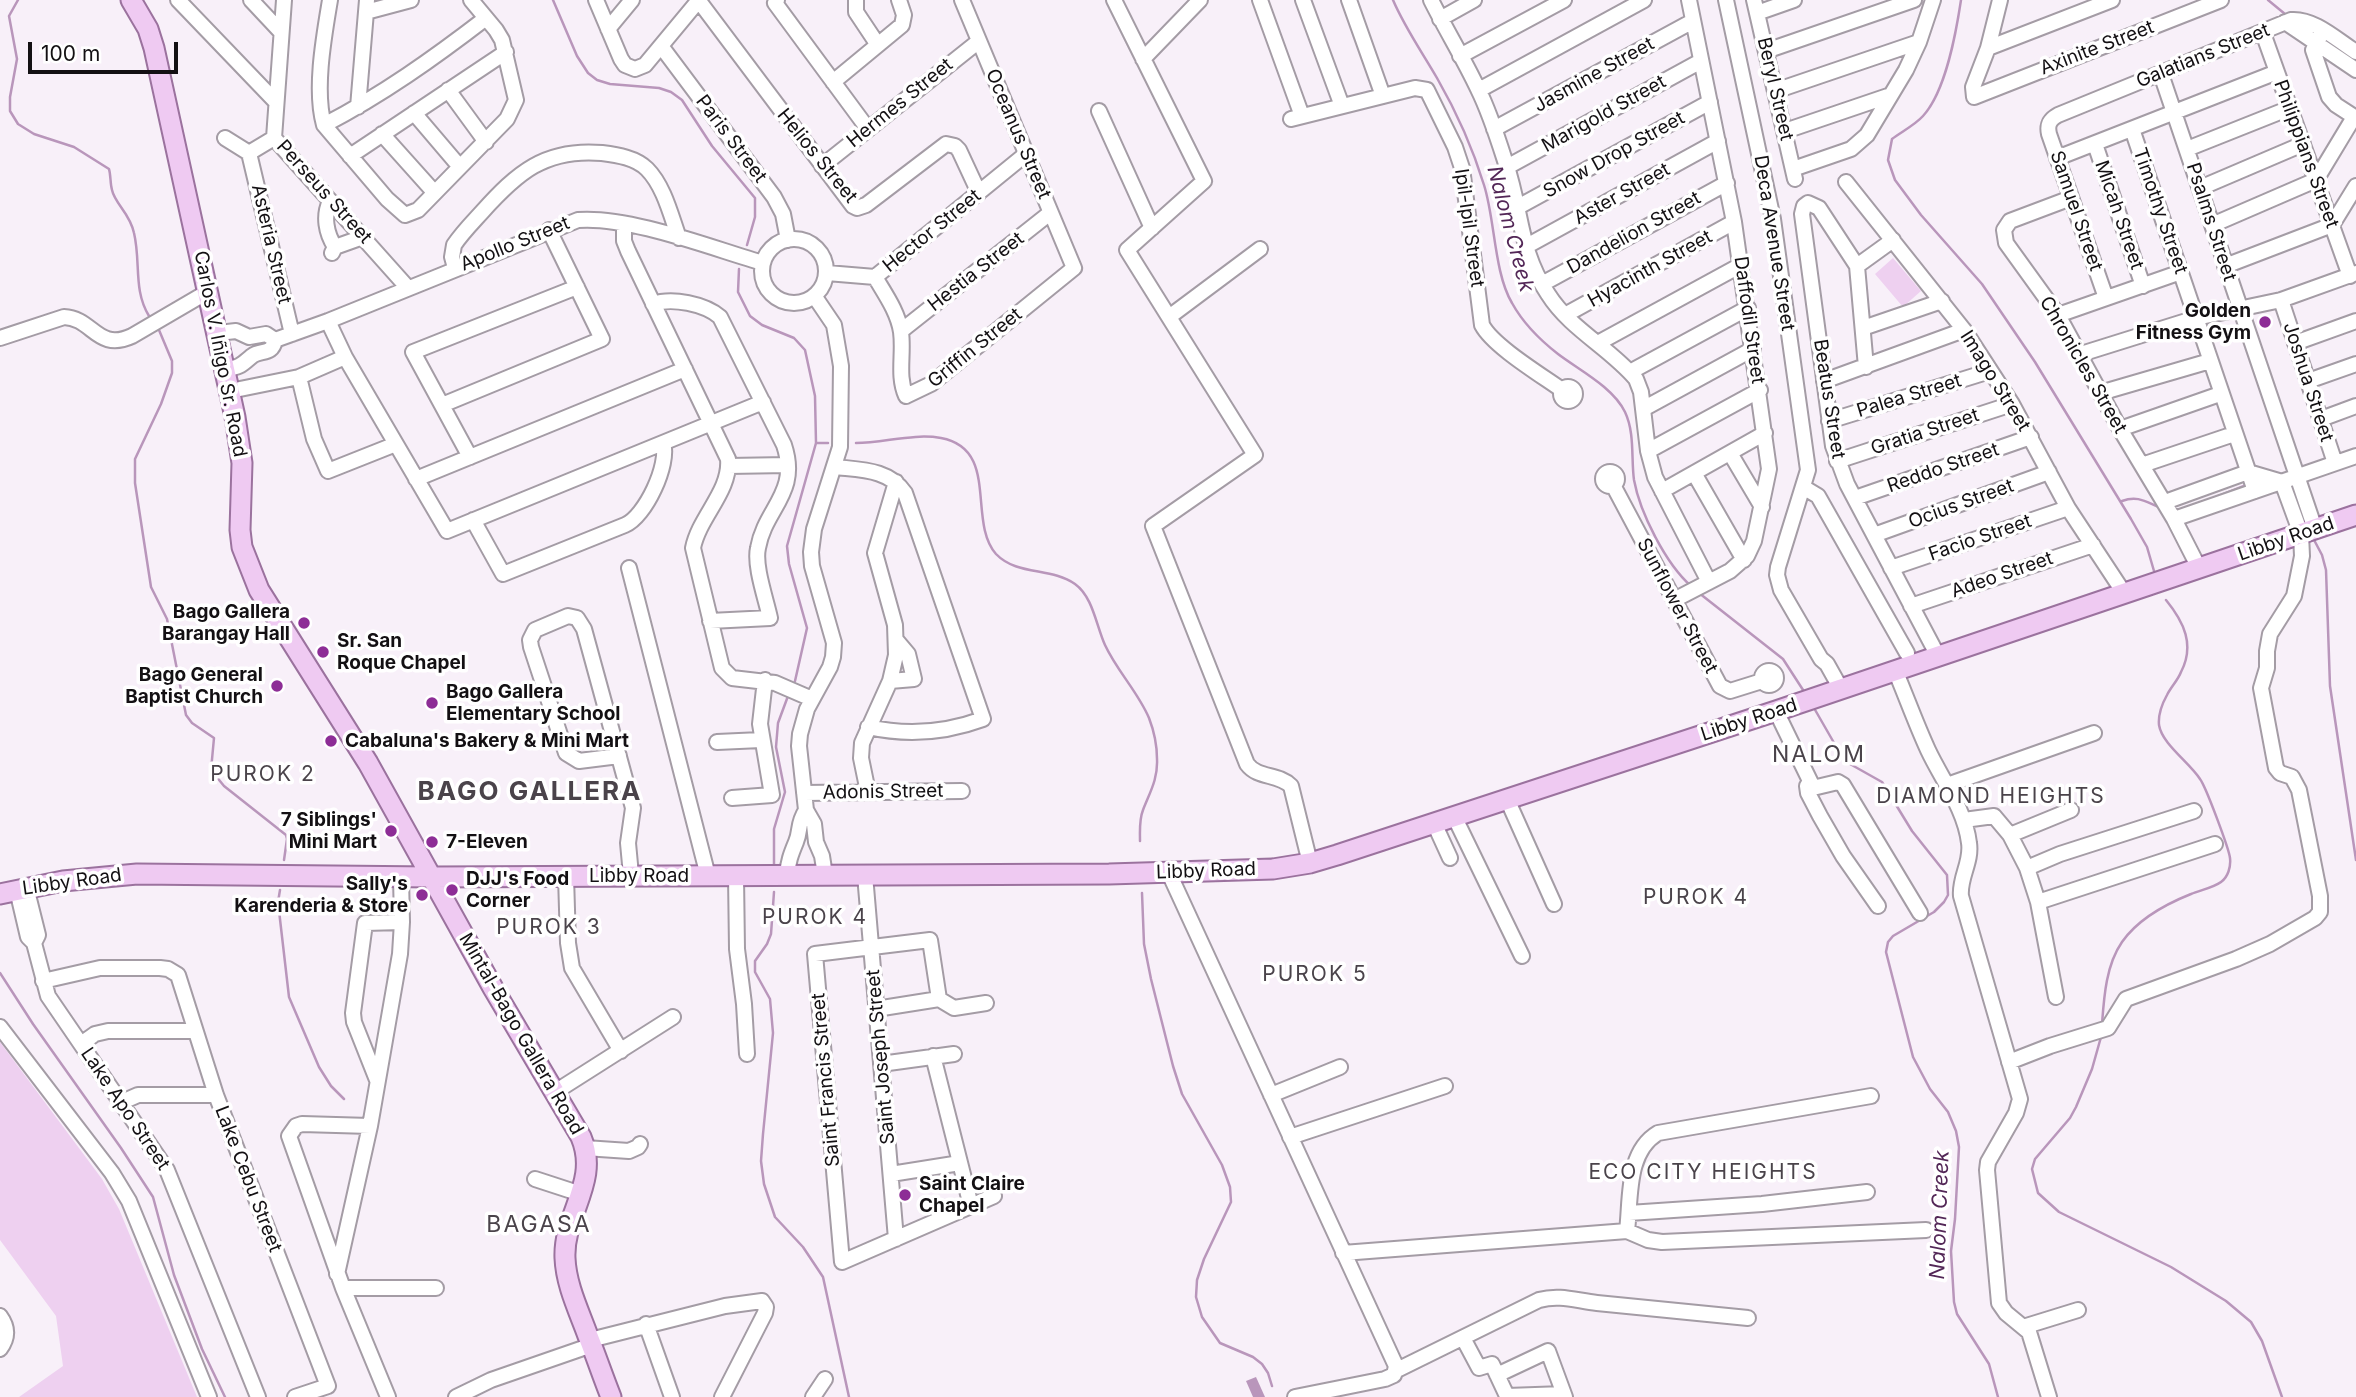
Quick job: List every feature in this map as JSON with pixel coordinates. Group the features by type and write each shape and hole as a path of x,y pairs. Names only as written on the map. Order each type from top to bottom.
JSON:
{"main road":[{"name":"Carlos V. Iñigo Sr. Road","path":"131,0 144,20 153,48 230,391 242,463 242,547 252,575 273,614 368,763 432,877"},
{"name":"Libby Road","path":"14,890 84,878 137,874 401,877 865,876 1169,873 1273,869 1310,863 1434,823 1782,709 2356,515"},
{"name":"Mintal-Bago Gallera Road","path":"432,877 585,1148 587,1169 566,1237 565,1261 567,1278 611,1397"}],"street":[{"path":"178,0 276,102"},
{"path":"251,0 281,32"},
{"name":"Perseus Street","path":"284,0 274,138 408,288"},
{"path":"330,0 321,73 320,113 324,125 398,211 405,215 418,210 486,142 507,119 516,100 506,52 496,30 471,0"},
{"path":"358,107 366,6 411,0"},
{"path":"596,0 621,59 625,65 635,69 645,65 699,0"},
{"path":"608,29 632,0"},
{"name":"Helios Street","path":"699,0 849,202 857,208 862,207 942,146 950,144 959,150 979,192"},
{"path":"777,0 775,3 868,130"},
{"path":"856,0 856,12 878,46"},
{"path":"833,82 898,30 904,21 899,0"},
{"name":"Oceanus Street","path":"962,0 1074,268"},
{"path":"1143,59 1199,0"},
{"name":"Ipil-Ipil Street","path":"1260,0 1296,118 1420,87 1429,93 1462,168 1482,325 1486,332 1562,390"},
{"path":"1303,0 1342,106"},
{"path":"1349,0 1383,96"},
{"path":"1431,0 1479,90 1507,167 1525,247 1542,284 1565,316 1630,372 1639,385 1651,465 1699,588"},
{"path":"1440,19 1474,0"},
{"path":"1461,56 1563,0"},
{"path":"1479,90 1644,0"},
{"name":"Daffodil Street","path":"1689,0 1734,222 1769,469 1752,547 1744,560"},
{"name":"Deca Avenue Street","path":"1718,0 1737,68"},
{"name":"Deca Avenue Street","path":"1726,0 1737,68 1768,211 1794,393 1803,487 1777,575 1781,590 1821,659 1828,664 1839,689"},
{"path":"1756,6 1794,0"},
{"path":"1766,51 1914,0"},
{"path":"1785,131 1891,95 1919,42 1933,0"},
{"path":"1988,48 2112,0"},
{"name":"Axinite Street","path":"1988,48 1973,87 1974,97 2221,0"},
{"path":"1988,48 2002,1"},
{"path":"1117,2 1204,181 1127,250 1255,455 1153,526 1247,764 1255,773 1280,778 1291,786 1310,863"},
{"name":"Beryl Street","path":"1756,6 1794,174 1851,149 1860,142 1891,95"},
{"path":"324,125 358,107 428,62 486,18"},
{"name":"Jasmine Street","path":"1494,129 1693,21"},
{"name":"Galatians Street","path":"2049,123 2058,115 2285,22 2319,37"},
{"name":"Philippians Street","path":"2263,33 2332,225 2354,274"},
{"path":"2319,37 2356,52"},
{"path":"2319,37 2356,70"},
{"path":"2212,225 2316,180 2355,118 2329,97 2314,55 2319,37"},
{"name":"Hermes Street","path":"822,166 979,41"},
{"path":"1775,91 1919,42"},
{"name":"Paris Street","path":"661,46 774,197 783,214 788,240"},
{"path":"350,156 506,52"},
{"name":"Marigold Street","path":"1507,167 1701,61"},
{"path":"2057,158 2277,72"},
{"name":"Psalms Street","path":"2161,74 2297,476 2308,532"},
{"path":"448,90 486,142"},
{"name":"Snow Drop Street","path":"1518,207 1710,102"},
{"path":"2187,149 2290,108"},
{"path":"1099,111 1152,228"},
{"path":"414,113 460,167"},
{"name":"Samuel Street","path":"2049,123 2049,134 2106,298"},
{"name":"Timothy Street","path":"2132,129 2255,491"},
{"path":"382,134 434,192"},
{"path":"225,138 249,153 274,138"},
{"name":"Aster Street","path":"1525,247 1718,141"},
{"name":"Micah Street","path":"2095,144 2143,286"},
{"path":"2200,188 2303,144"},
{"name":"Asteria Street","path":"249,153 292,334"},
{"path":"455,268 452,257 454,245 512,180 535,164 577,153 612,154 638,162 647,169 660,190 679,238"},
{"name":"Hector Street","path":"827,273 875,277 1026,154"},
{"name":"Imago Street","path":"1846,182 1964,330 2012,404 2068,508 2124,593"},
{"name":"Dandelion Street","path":"1542,284 1727,183"},
{"path":"2225,266 2332,225 2356,186"},
{"name":"Chronicles Street","path":"2071,198 2010,221 2003,236 2081,354 2100,393 2165,502 2199,568"},
{"path":"330,201 326,221 333,250 363,237"},
{"name":"Beatus Street","path":"1857,266 1819,208 1807,204 1802,214 1829,421 1837,461 1938,656"},
{"name":"Hestia Street","path":"901,331 1050,213"},
{"name":"Apollo Street","path":"275,340 578,220 624,224 763,263"},
{"name":"Hyacinth Street","path":"1565,316 1734,222"},
{"path":"624,224 628,251 725,451 728,466 724,481 693,548 722,668 728,676 765,680 812,699"},
{"path":"442,405 602,339 549,230"},
{"path":"788,240 801,240 813,245 822,254 827,273 823,286 815,296 796,304 777,298 764,283 763,263 775,245 788,240"},
{"path":"1866,367 1857,266 1893,240"},
{"path":"1169,317 1260,249"},
{"path":"1598,344 1741,265"},
{"name":"Griffin Street","path":"875,277 901,331 901,381 906,397 931,384 1074,268"},
{"path":"2058,316 2181,272"},
{"path":"2081,354 2196,318 2281,300 2354,274"},
{"path":"470,457 413,352 577,287"},
{"path":"0,338 64,317 73,317 102,338 119,341 209,291"},
{"path":"815,296 834,325 840,351 842,435 835,467 814,529 811,552 815,582 834,643 833,657 812,699 800,734 800,764 806,810 814,824 825,875"},
{"path":"653,304 664,300 676,301 716,314 724,322 784,445 788,465 783,493 758,547 758,563 770,618 710,621"},
{"path":"1863,328 1942,300"},
{"name":"Joshua Street","path":"2281,300 2336,463"},
{"path":"1630,372 1748,308"},
{"path":"328,321 345,357 447,531 763,402"},
{"path":"2295,343 2356,321"},
{"path":"1824,381 1964,330"},
{"name":"Apollo Street","path":"218,333 236,331 249,337 265,334 275,340"},
{"path":"249,337 253,355"},
{"name":"Apollo Street","path":"225,370 244,365 253,355 270,351 275,340"},
{"path":"1643,409 1754,349"},
{"path":"230,391 299,377 345,357"},
{"path":"2100,393 2210,361"},
{"path":"2308,381 2356,364"},
{"path":"416,479 685,369"},
{"name":"Palea Street","path":"1829,421 1990,370"},
{"path":"299,377 311,428 328,471 396,444"},
{"path":"1648,451 1759,390"},
{"path":"2120,429 2220,394"},
{"name":"Gratia Street","path":"1837,461 2012,404"},
{"path":"2321,419 2356,407"},
{"path":"1662,491 1765,433"},
{"path":"2142,465 2234,434"},
{"name":"Reddo Street","path":"1855,498 2031,437"},
{"path":"472,520 503,574 625,526 638,517 660,474 665,458 663,443"},
{"path":"1730,453 1762,508"},
{"path":"2174,519 2356,456"},
{"path":"728,466 788,465"},
{"path":"835,467 872,471 896,482 910,503 984,719 936,732 907,732 868,727"},
{"name":"Ocius Street","path":"1874,535 2049,472"},
{"path":"2010,1062 2108,1028 2126,999 2236,960 2282,937 2315,918 2320,912 2320,896 2299,790 2292,777 2280,773 2276,768 2261,691 2267,668 2270,634 2294,596 2308,532 2282,482 2248,472 2165,502"},
{"path":"1674,600 1744,560 1694,473"},
{"path":"868,792 861,750 868,727 890,681 897,641 889,599 875,556 896,482"},
{"name":"Sunflower Street","path":"1613,485 1722,689 1730,691 1762,681"},
{"path":"1803,487 1818,496 1907,653"},
{"name":"Facio Street","path":"1891,568 2068,508"},
{"name":"Adeo Street","path":"1911,606 2093,545"},
{"path":"629,568 708,876"},
{"path":"619,755 579,761 566,753 531,647 530,640 535,630 568,616 577,618 584,628 619,755 633,808 628,843 631,875"},
{"path":"890,681 914,679 908,654 897,641"},
{"path":"1895,670 1928,750 1964,820 1970,853 1960,889 1961,896 2019,1095 2019,1105 1988,1162 1999,1303 2032,1338 2049,1397"},
{"path":"732,798 772,795 761,740 760,717 765,680"},
{"path":"1782,709 1810,782 1817,787 1838,782 1843,785 1920,913"},
{"path":"1947,785 2094,733"},
{"path":"717,742 761,740"},
{"path":"1810,782 1807,786 1808,793 1820,816 1843,856 1878,906"},
{"name":"Adonis Street","path":"804,793 962,791"},
{"path":"1507,799 1554,904"},
{"path":"787,875 789,855 797,841 799,824 806,810"},
{"path":"2010,835 2071,810"},
{"path":"2026,868 2060,854 2194,811"},
{"path":"1454,816 1522,956"},
{"path":"1964,820 1994,816 2010,835 2038,902 2056,996"},
{"path":"1434,823 1450,858"},
{"path":"797,841 816,842"},
{"path":"2038,902 2215,844"},
{"path":"1169,873 1397,1370"},
{"path":"566,876 568,943 572,968 621,1051"},
{"path":"736,876 737,949 747,1054"},
{"name":"Saint Joseph Street","path":"865,876 896,1239"},
{"path":"340,1281 400,954 401,877"},
{"name":"Lake Apo Street","path":"14,890 38,934 34,943 48,996 160,1157 174,1185 258,1397"},
{"path":"377,1081 353,1013 365,923 402,922"},
{"path":"871,947 930,940 939,999"},
{"name":"Saint Francis Street","path":"871,947 815,954 842,1262 896,1239"},
{"name":"Lake Cebu Street","path":"43,981 100,968 160,968 173,971 180,982 216,1095 328,1385 295,1397"},
{"path":"876,1009 939,999 954,1008 986,1003"},
{"path":"555,1092 673,1017"},
{"path":"0,1027 112,1173 129,1201 209,1397"},
{"path":"81,1044 95,1034 108,1031 195,1031"},
{"path":"881,1064 954,1054"},
{"path":"933,1056 971,1206"},
{"path":"1270,1095 1340,1067"},
{"path":"1290,1137 1445,1086"},
{"path":"122,1102 138,1095 216,1095"},
{"path":"1627,1231 1637,1159 1644,1145 1658,1133 1871,1096"},
{"path":"370,1126 302,1124 296,1126 289,1136 340,1281 388,1397"},
{"path":"585,1148 629,1151 640,1144"},
{"path":"891,1174 960,1163"},
{"path":"535,1179 580,1194"},
{"path":"1629,1213 1762,1204 1867,1192"},
{"path":"896,1239 994,1196"},
{"path":"1343,1252 1627,1231 1648,1240 1662,1242 1926,1230"},
{"path":"340,1281 436,1288"},
{"path":"1295,1397 1385,1379 1394,1375 1397,1370 1539,1300 1556,1297 1748,1318"},
{"path":"456,1397 491,1380 646,1324 758,1300 765,1303 765,1313 722,1397"},
{"path":"2023,1326 2078,1310"},
{"path":"0,1316 6,1330 6,1337 0,1349"},
{"path":"646,1324 672,1397"},
{"path":"1463,1338 1479,1368 1492,1364 1497,1375 1507,1396 1565,1396 1548,1351 1497,1375"},
{"path":"813,1397 825,1378"}],"shaded area":[{"path":"1893,258 1921,291 1903,307 1875,274"},
{"path":"0,1042 102,1179 119,1209 197,1397 19,1397 63,1366 56,1316 0,1240"},
{"path":"1256,1377 1265,1397 1253,1397 1246,1381"}],"waterway":[{"path":"18,0 9,16 17,59 10,111 18,124 34,134 74,147 109,169 114,195 134,233 139,286 149,316"},
{"path":"553,0 577,56 588,73 597,80 610,84 659,88 682,100 712,146 755,198 755,217 747,245"},
{"name":"Nalom Creek","path":"1393,0 1444,91 1469,144 1488,199 1498,261 1512,303 1545,343 1604,387 1620,403 1630,429 1634,480 1642,507 1655,537 1672,565 1691,586"},
{"path":"1961,0 1949,61 1938,92 1923,116 1892,139 1888,160 1895,180 1921,215 1982,284 2035,362 2147,547 2154,571"},
{"path":"2268,0 2285,14"},
{"path":"2324,40 2356,61"},
{"path":"739,269 738,292 750,316 762,325 794,338 805,350 815,396 816,443 787,546 789,564 807,628 795,681"},
{"path":"159,330 172,361 172,373 161,404 135,459 135,483 151,587 167,619 186,715 192,723 214,738 211,770 224,786 286,835 284,860"},
{"path":"856,443 930,437 959,445 970,456 977,471 983,524 996,554 1014,566 1066,579 1086,596 1105,645 1144,708 1155,738 1156,773 1142,814 1140,841"},
{"path":"817,443 828,443"},
{"path":"2216,497 2249,484"},
{"path":"2122,501 2137,499 2161,508"},
{"path":"2301,511 2305,520"},
{"path":"2313,538 2326,570 2330,686 2356,860"},
{"name":"Nalom Creek","path":"1699,593 1783,659 1805,693"},
{"path":"2102,1024 2109,971 2122,942 2144,919 2162,908 2221,882 2230,865 2226,843 2203,784 2170,746 2159,725 2162,706 2180,675 2187,652 2186,634 2166,600"},
{"path":"774,865 774,829 785,792 776,747 778,723 788,696"},
{"name":"Nalom Creek","path":"1814,708 1841,755 1850,764 1882,782 1912,831 1947,875 1948,895 1944,902 1934,912 1893,936 1888,942 1886,952 1913,1057 1930,1089 1948,1112 1956,1131 1959,1147 1951,1251 1954,1302 1957,1314 1989,1364 1998,1397"},
{"path":"280,890 278,902 289,997 319,1067 331,1086 344,1099"},
{"path":"774,892 771,934 755,961 755,972 770,999 773,1033 761,1161 764,1184 775,1217 803,1247 823,1277 849,1397"},
{"path":"1142,893 1144,944 1173,1066 1182,1094 1222,1165 1230,1187 1231,1202 1204,1259 1197,1280 1196,1297 1202,1317 1220,1343 1253,1357 1262,1364 1272,1386"},
{"path":"0,973 153,1197 174,1275 202,1349 225,1397"},
{"path":"2101,1037 2092,1069 2076,1107 2035,1159 2032,1169 2038,1193 2059,1212 2171,1267 2226,1301 2251,1322 2262,1341 2282,1397"}],"place":[{"name":"Golden Fitness Gym","path":"2265,322"},
{"name":"Bago Gallera Barangay Hall","path":"304,623"},
{"name":"Sr. San Roque Chapel","path":"323,652"},
{"name":"Bago General Baptist Church","path":"277,686"},
{"name":"Bago Gallera Elementary School","path":"432,703"},
{"name":"Cabaluna's Bakery & Mini Mart","path":"331,741"},
{"name":"7 Siblings' Mini Mart","path":"391,831"},
{"name":"7-Eleven","path":"432,842"},
{"name":"DJJ's Food Corner","path":"452,890"},
{"name":"Sally's Karenderia & Store","path":"422,895"},
{"name":"Saint Claire Chapel","path":"905,1195"}],"district":[{"name":"NALOM","path":"1819,755"},
{"name":"PUROK 2","path":"263,775"},
{"name":"BAGO GALLERA","path":"530,792"},
{"name":"DIAMOND HEIGHTS","path":"1991,797"},
{"name":"PUROK 4","path":"1696,898"},
{"name":"PUROK 4","path":"815,918"},
{"name":"PUROK 3","path":"549,928"},
{"name":"PUROK 5","path":"1315,975"},
{"name":"ECO CITY HEIGHTS","path":"1703,1173"},
{"name":"BAGASA","path":"539,1225"}]}
